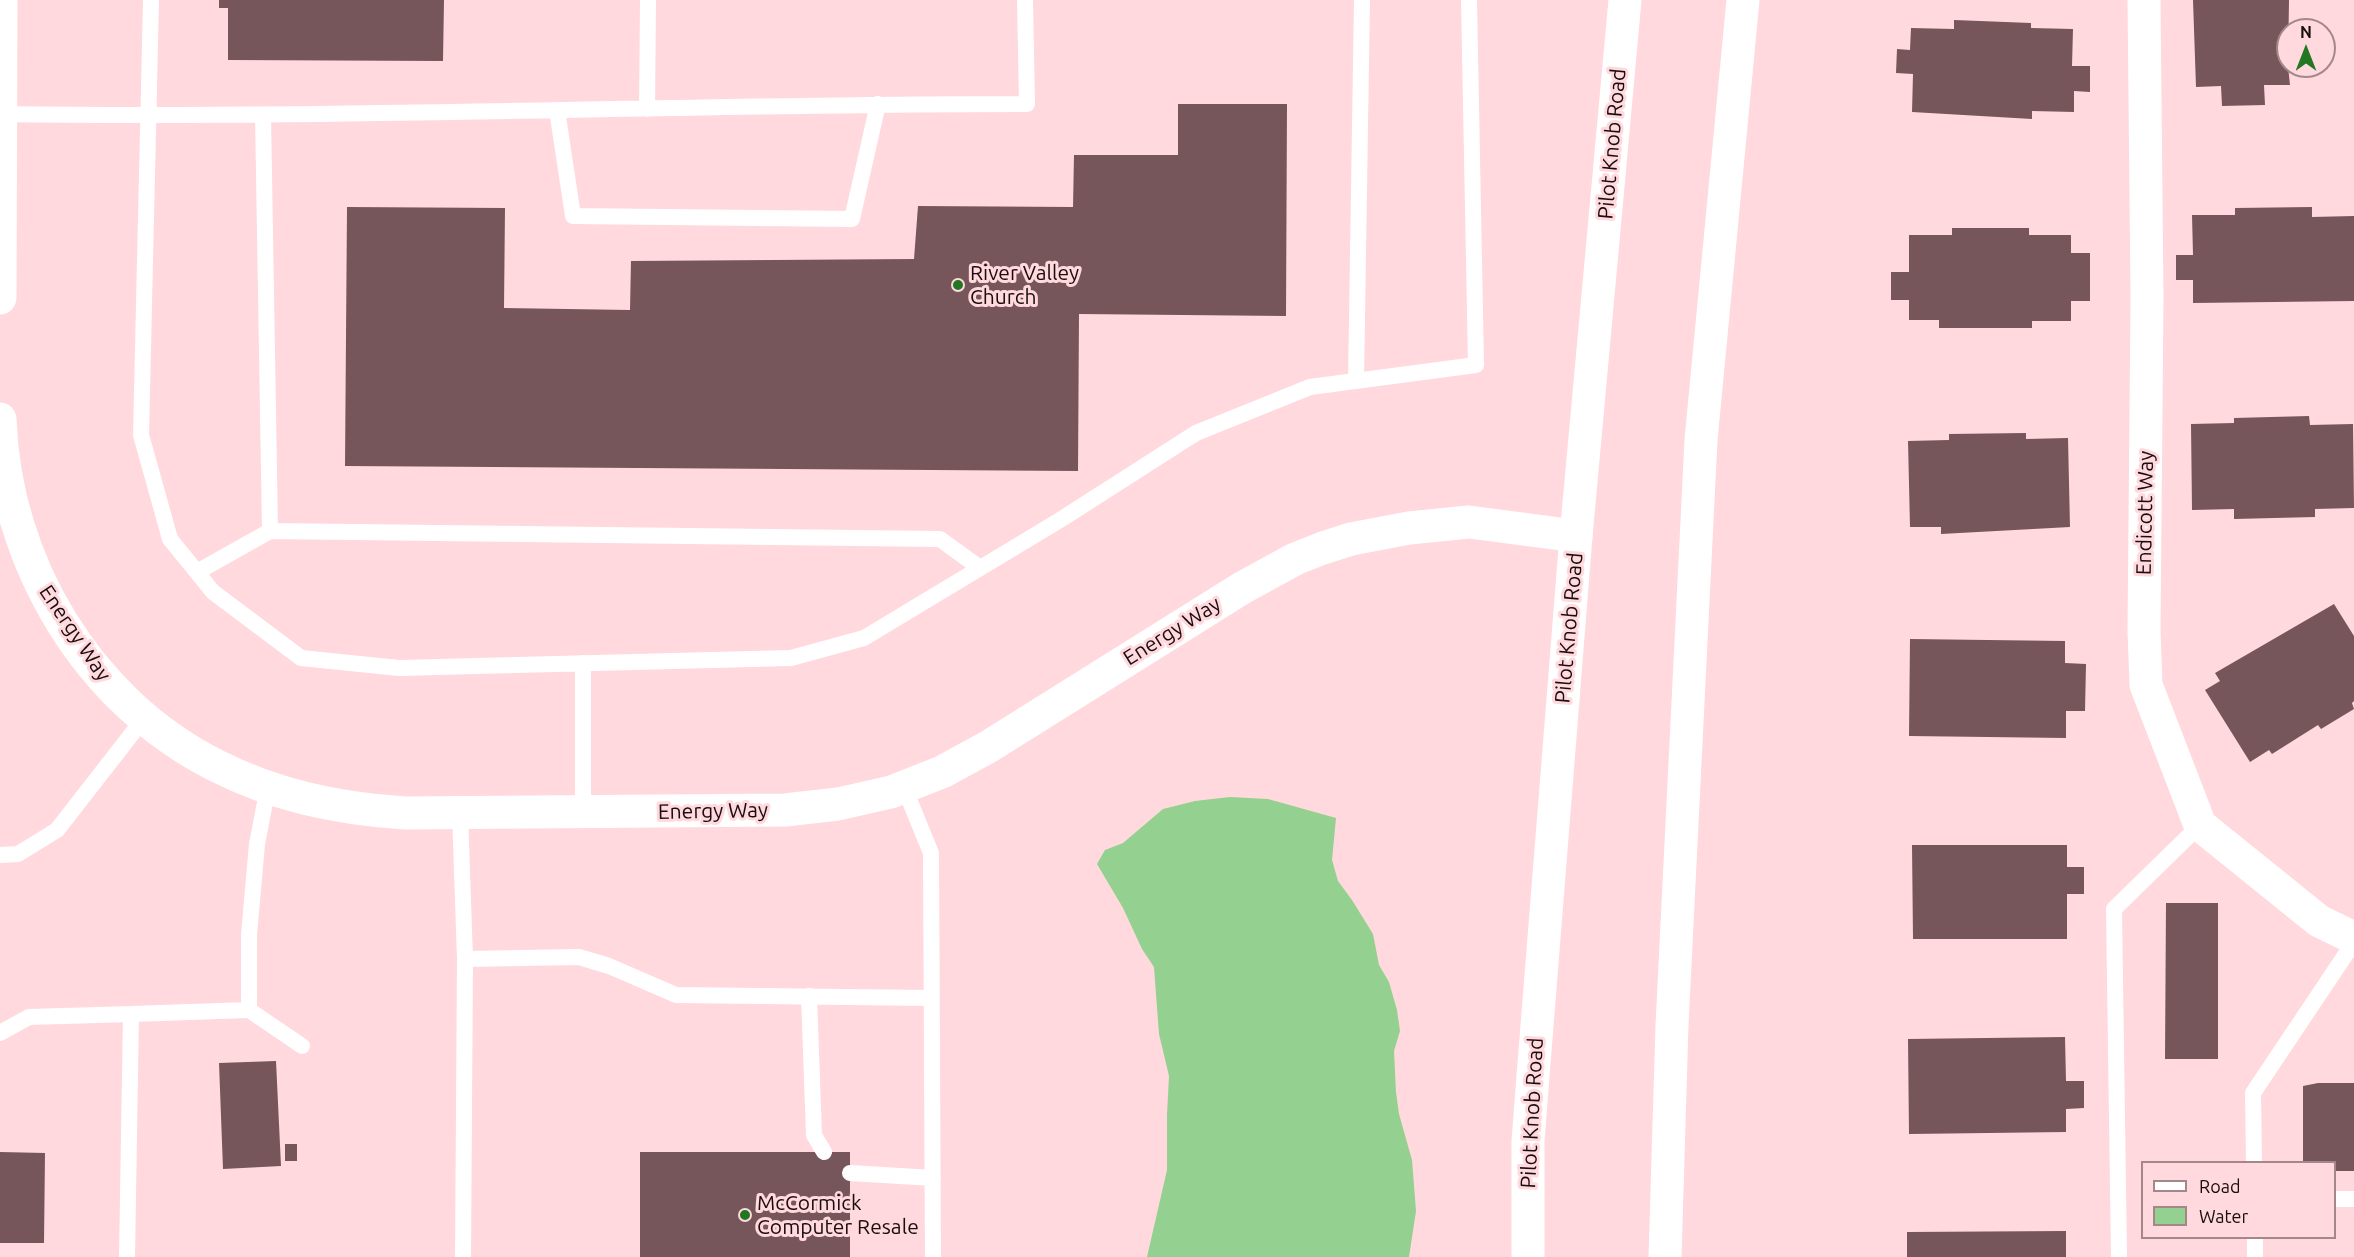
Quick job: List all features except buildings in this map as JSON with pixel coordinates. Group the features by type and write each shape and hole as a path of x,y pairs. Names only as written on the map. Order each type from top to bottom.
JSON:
{"street":[{"path":"0,298 1,0"},
{"name":"Pilot Knob Road","path":"1528,1257 1528,1141 1576,536 1625,0"},
{"path":"1665,1257 1672,1025 1701,440 1743,0"},
{"name":"Endicott Way","path":"2144,0 2147,308 2144,631 2146,685 2200,825"},
{"name":"Energy Way","path":"0,419 6,475 15,516 29,560 47,599 90,664 118,695 179,743 215,765 268,787 328,805 363,811 460,813 785,810 838,804 891,792 942,772 988,747 1242,588 1323,548 1351,539 1409,528 1469,522 1576,536"},
{"path":"2200,825 2319,921 2354,940"}],"lane":[{"path":"151,0 141,435 170,539 213,592 301,658 399,668 791,658 864,638 1060,520 1196,433 1310,387 1476,365 1469,0"},
{"path":"647,109 648,0"},
{"path":"0,114 263,116 878,104 1027,104 1025,0"},
{"path":"1356,381 1362,0"},
{"path":"557,110 573,216 852,219 878,104"},
{"path":"263,116 270,531"},
{"path":"197,572 270,531 940,539 980,568"},
{"path":"583,812 584,663"},
{"path":"0,855 18,854 57,830 144,717"},
{"path":"249,1010 249,935 257,844 268,787"},
{"path":"903,787 931,853 933,1257"},
{"path":"460,813 465,959 463,1257"},
{"path":"2119,1257 2114,909 2200,825"},
{"path":"2254,1161 2253,1093 2354,940"},
{"path":"465,959 579,957 609,966 676,994 932,998"},
{"path":"809,996 814,1135 824,1152"},
{"path":"0,1033 29,1017 249,1010 302,1046"},
{"path":"127,1257 131,1014"},
{"path":"850,1173 933,1178"},
{"path":"2336,1199 2354,1199"},
{"path":"2255,1239 2255,1257"}],"water":[{"path":"1230,797 1268,799 1336,818 1332,860 1338,881 1373,934 1379,965 1389,982 1397,1010 1400,1031 1394,1051 1396,1092 1399,1114 1412,1160 1416,1211 1409,1257 1147,1257 1167,1170 1169,1076 1159,1034 1154,967 1097,864 1105,850 1123,843 1163,809 1195,801"}],"place":[{"name":"River Valley Church","path":"958,285"},
{"name":"McCormick Computer Resale","path":"745,1215"}]}
